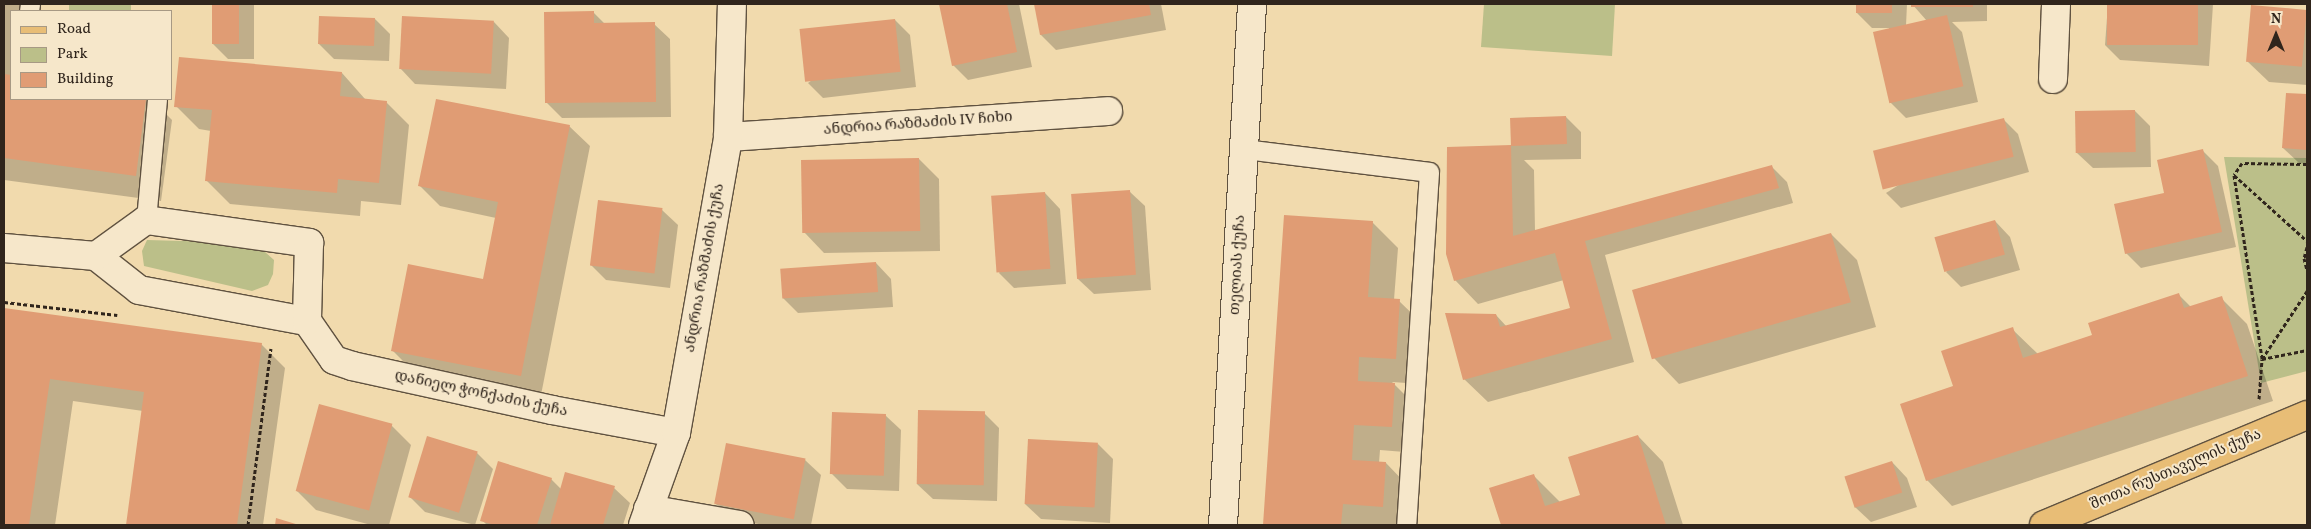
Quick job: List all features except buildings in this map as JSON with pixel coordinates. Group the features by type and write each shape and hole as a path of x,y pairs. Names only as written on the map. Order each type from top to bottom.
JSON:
{"main road":[{"name":"შოთა რუსთაველის ქუჩა","path":"2044,525 2307,415"}],"street":[{"name":"ანდრია რაზმაძის ქუჩა","path":"646,517 676,433 728,137 732,4"},
{"name":"თელიას ქუჩა","path":"1223,525 1252,4"},
{"path":"2052,78 2056,4"},
{"name":"ანდრია რაზმაძის IV ჩიხი","path":"728,137 1108,112"},
{"path":"4,248 96,256 140,290 307,321 309,243 146,220 96,256"},
{"name":"დანიელ ჭონქაძის ქუჩა","path":"307,321 334,360 352,366 552,410 676,433"},
{"path":"646,517 740,525"}],"lane":[{"path":"146,220 157,100"},
{"path":"1245,149 1429,172 1406,525"}],"path":[{"path":"2259,400 2262,359 2234,175 2242,163 2307,164"},
{"path":"2234,175 2307,241"},
{"path":"2307,247 2304,258 2307,270"},
{"path":"2262,359 2307,290"},
{"path":"4,302 119,316"},
{"path":"248,525 272,344"},
{"path":"2262,359 2307,350"}],"green space":[{"path":"69,4 131,4 131,10 69,10"},
{"path":"1484,4 1615,4 1612,56 1481,47"},
{"path":"2224,157 2307,158 2307,371 2261,383"},
{"path":"147,240 255,243 274,260 273,274 268,285 252,291 144,266 142,251"}]}
